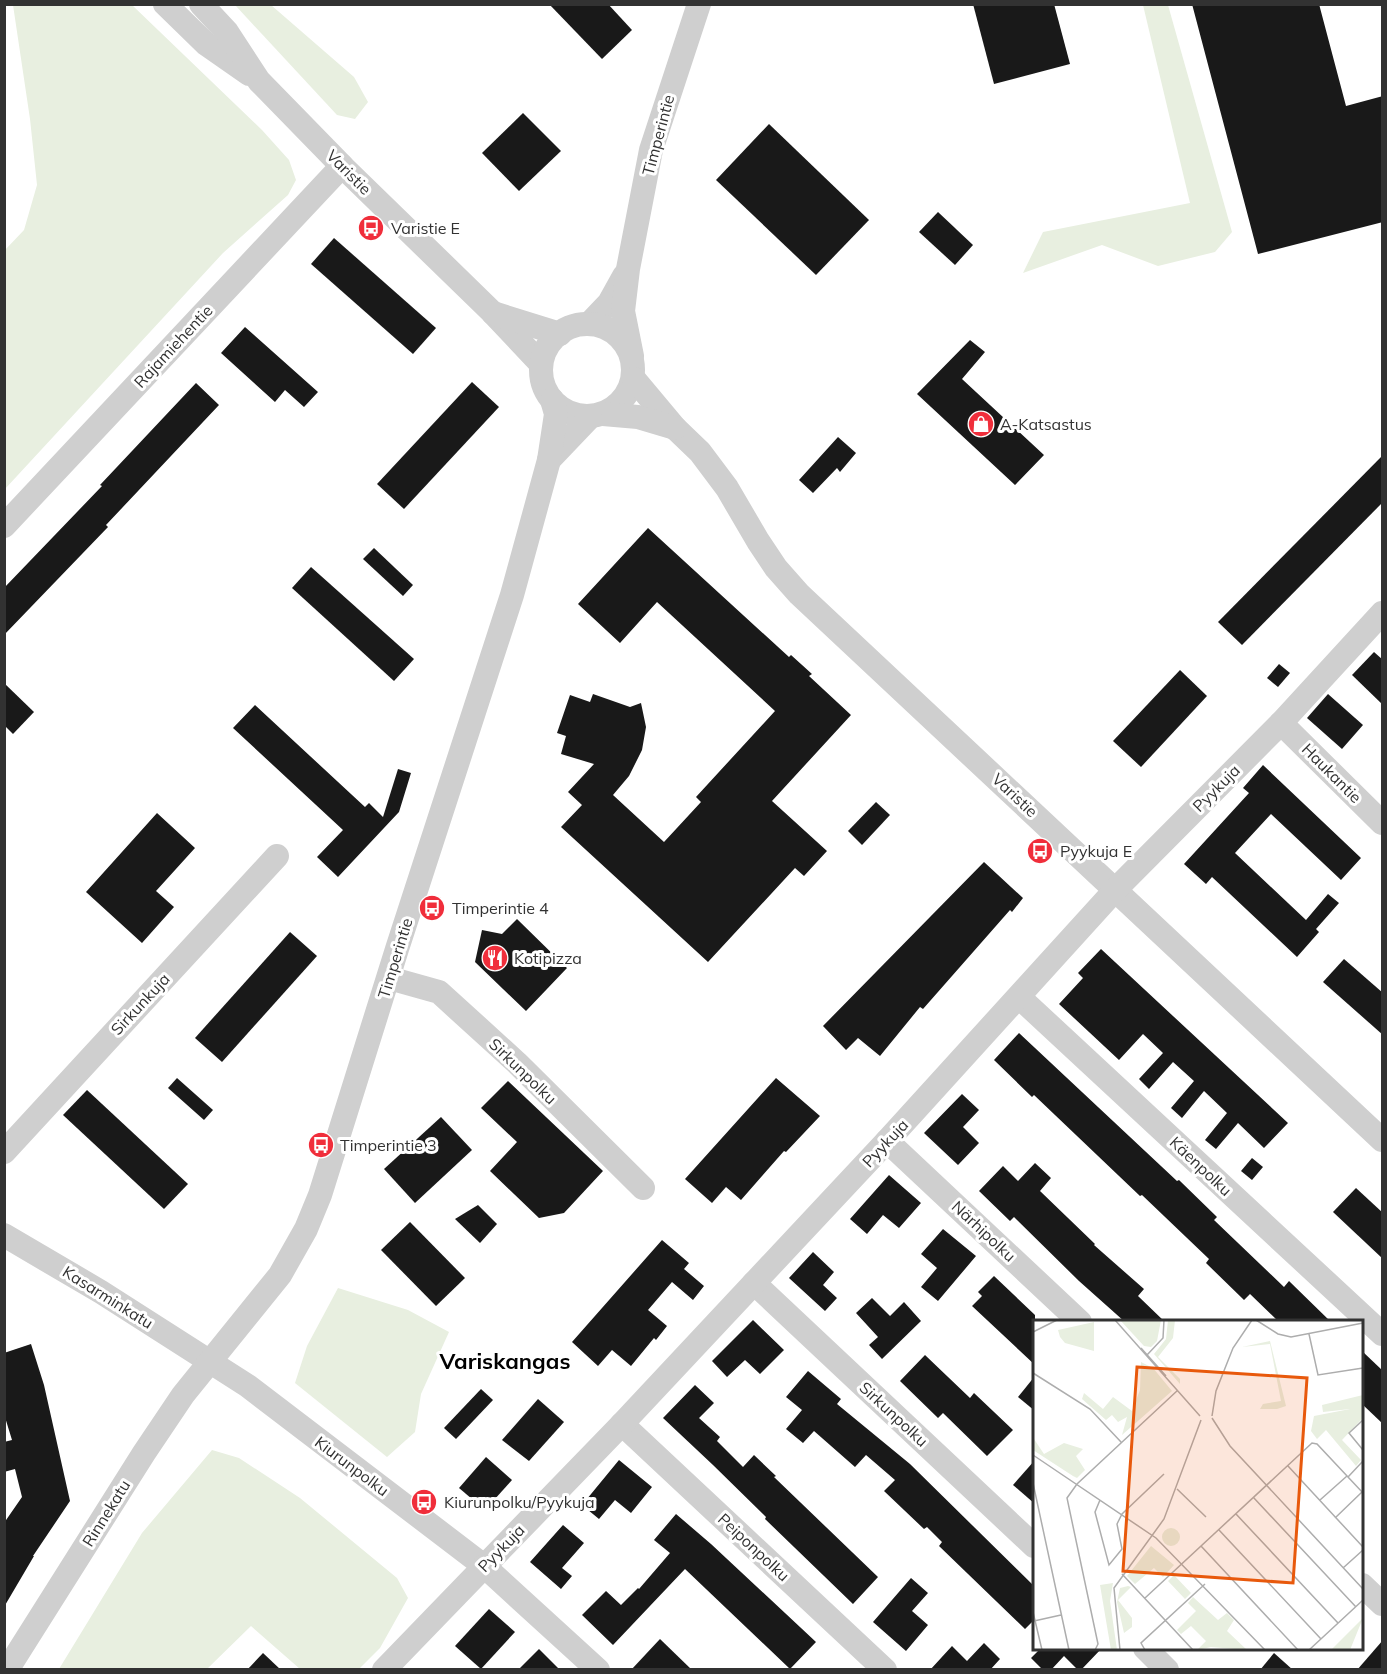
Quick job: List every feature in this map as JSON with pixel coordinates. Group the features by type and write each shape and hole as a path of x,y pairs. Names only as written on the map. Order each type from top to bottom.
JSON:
{"street":[{"name":"Varistie","path":"165,4 206,44 259,81 342,166 492,312 541,364"},
{"name":"Varistie","path":"201,4 227,32 259,81"},
{"name":"Timperintie","path":"633,368 623,311 628,269 651,150 699,4"},
{"name":"Rajamiehentie","path":"4,526 342,166"},
{"name":"Timperintie","path":"589,324 609,303 628,269"},
{"path":"492,312 560,334"},
{"path":"589,324 615,333 625,344 633,368 626,396 616,407 597,415 576,415 562,409 552,400 545,388 541,364 545,351 560,334 573,326 589,324"},
{"name":"Varistie","path":"633,368 675,428 700,452 727,488 776,568 799,594 1383,1140"},
{"name":"Timperintie","path":"211,1361 280,1275 306,1229 320,1195 512,595 549,460 556,414 552,400"},
{"name":"Varistie","path":"597,415 638,417 675,428"},
{"name":"Timperintie","path":"549,460 597,415"},
{"name":"Pyykuja","path":"384,1670 622,1424 887,1142 1116,889 1281,723 1383,613"},
{"name":"Haukantie","path":"1281,723 1383,823"},
{"name":"Sirkunkuja","path":"4,1152 276,856"},
{"name":"Sirkunpolku","path":"389,978 439,992 517,1064 643,1188"},
{"name":"Käenpolku","path":"1019,997 1383,1335"},
{"name":"Närhipolku","path":"887,1142 1078,1320"},
{"name":"Kasarminkatu","path":"4,1235 102,1292 211,1361"},
{"name":"Sirkunpolku","path":"754,1283 1033,1543"},
{"name":"Kiurunpolku","path":"211,1361 248,1386 484,1566 598,1670"},
{"name":"Rinnekatu","path":"7,1670 144,1453 183,1395 211,1361"},
{"name":"Peiponpolku","path":"622,1424 885,1670"},
{"path":"1363,1586 1383,1604"},
{"path":"1146,1650 1167,1670"}],"green space":[{"path":"13,5 132,5 262,130 289,160 296,180 288,195 223,253 5,489 5,250 24,230 37,185"},
{"path":"235,5 271,5 354,77 368,102 355,119 337,115"},
{"path":"1143,5 1168,5 1232,232 1215,252 1158,266 1102,245 1023,273 1043,232 1190,203"},
{"path":"338,1288 408,1310 449,1332 421,1394 415,1432 387,1457 295,1383 307,1346"},
{"path":"212,1450 239,1458 300,1498 397,1578 408,1598 380,1648 359,1669 300,1669 251,1626 207,1669 59,1669 142,1533"}],"building":[{"path":"549,4 608,4 632,30 602,59"},
{"path":"973,4 1054,4 1070,64 994,84"},
{"path":"1192,4 1319,4 1346,106 1383,96 1383,222 1258,254"},
{"path":"523,113 561,151 519,191 482,153"},
{"path":"769,124 869,220 816,275 716,180"},
{"path":"938,212 973,245 955,265 919,232"},
{"path":"334,238 436,328 413,354 311,264"},
{"path":"245,327 318,392 304,407 285,390 275,402 221,353"},
{"name":"A-Katsastus","path":"970,340 985,352 962,379 1044,455 1015,485 917,394"},
{"path":"472,382 499,407 404,509 377,484"},
{"path":"196,383 219,405 106,525 108,527 4,635 4,588 102,486 100,485"},
{"path":"838,437 856,453 840,472 837,468 813,493 799,480"},
{"path":"1383,455 1383,502 1242,645 1218,622"},
{"path":"648,528 789,657 791,655 812,674 809,676 851,715 772,801 827,851 804,876 795,868 708,962 561,827 582,805 568,792 594,764 561,754 566,736 557,733 570,695 590,702 593,694 630,707 641,703 646,727 642,750 629,776 613,795 664,842 701,802 696,797 775,711 657,602 620,643 578,604"},
{"path":"374,548 413,585 403,596 363,559"},
{"path":"311,567 414,659 394,681 292,588"},
{"path":"1374,652 1383,660 1383,705 1352,675"},
{"path":"1279,664 1290,673 1278,687 1267,678"},
{"path":"1180,670 1207,696 1141,767 1113,741"},
{"path":"4,683 34,712 13,734 4,725"},
{"path":"1328,694 1363,725 1342,749 1307,718"},
{"path":"255,705 365,807 369,803 383,817 398,769 411,773 399,812 338,877 317,857 343,830 233,728"},
{"path":"1263,765 1361,858 1341,880 1271,814 1235,853 1306,920 1328,894 1339,903 1316,929 1319,932 1297,957 1212,877 1206,884 1184,864 1249,793 1243,788"},
{"path":"876,802 890,815 862,845 848,831"},
{"path":"157,813 195,848 156,891 174,907 142,943 86,892"},
{"path":"984,862 1023,898 923,1009 920,1007 880,1056 858,1038 846,1050 823,1026"},
{"path":"517,919 567,968 526,1011 475,962 482,930 502,934"},
{"path":"290,932 317,956 222,1062 195,1038"},
{"path":"1101,949 1288,1123 1264,1148 1238,1123 1216,1149 1205,1140 1227,1113 1204,1091 1182,1118 1171,1108 1194,1081 1173,1062 1149,1089 1139,1079 1163,1053 1143,1034 1119,1060 1059,1004 1083,978 1078,973"},
{"path":"1344,959 1383,993 1383,1035 1323,982"},
{"path":"1019,1033 1177,1181 1179,1180 1217,1217 1214,1220 1284,1287 1289,1281 1329,1320 1277,1320 1250,1294 1244,1300 1206,1263 1209,1259 994,1060"},
{"path":"177,1078 213,1110 204,1120 168,1088"},
{"path":"776,1078 820,1116 786,1152 784,1151 741,1200 726,1187 712,1203 685,1179"},
{"path":"508,1081 603,1171 564,1213 539,1218 490,1171 517,1142 481,1108"},
{"path":"87,1090 188,1184 164,1209 63,1115"},
{"path":"962,1094 979,1110 963,1127 979,1143 958,1165 924,1133"},
{"path":"441,1117 472,1150 415,1203 384,1169"},
{"path":"1252,1158 1263,1167 1252,1180 1241,1171"},
{"path":"1035,1163 1051,1178 1040,1191 1094,1245 1144,1289 1138,1296 1163,1320 1123,1320 1014,1217 1010,1221 979,1191 1003,1166 1018,1181"},
{"path":"889,1175 921,1203 899,1228 883,1215 867,1234 850,1219"},
{"path":"1356,1188 1383,1213 1383,1259 1333,1212"},
{"path":"478,1205 497,1224 480,1243 455,1219"},
{"path":"410,1222 465,1278 436,1306 381,1250"},
{"path":"943,1229 976,1256 938,1301 921,1287 937,1268 921,1254"},
{"path":"662,1240 689,1263 684,1269 704,1286 693,1300 672,1282 648,1310 667,1326 656,1340 654,1338 631,1366 612,1350 598,1366 572,1342"},
{"path":"813,1252 834,1272 823,1285 837,1298 825,1311 789,1278"},
{"path":"994,1276 1035,1315 1033,1363 972,1306 982,1296 978,1292"},
{"path":"872,1298 890,1316 904,1302 921,1321 882,1359 869,1345 878,1337 856,1313"},
{"path":"753,1320 784,1350 760,1374 745,1360 727,1377 712,1361"},
{"path":"31,1344 44,1385 70,1501 33,1556 4,1607 4,1523 22,1497 15,1469 4,1472 4,1442 12,1440 4,1414 4,1353"},
{"path":"1363,1352 1383,1371 1383,1424 1363,1405"},
{"path":"925,1355 970,1398 974,1393 1013,1430 987,1456 943,1413 938,1418 900,1381"},
{"path":"808,1371 841,1399 837,1404 910,1464 1033,1585 1033,1621 1025,1629 939,1546 942,1542 927,1527 924,1529 884,1491 895,1480 866,1455 855,1467 814,1431 803,1443 786,1429 802,1410 786,1397"},
{"path":"1033,1378 1033,1409 1018,1397"},
{"path":"695,1385 714,1403 699,1418 720,1437 717,1441 743,1467 754,1455 878,1577 853,1604 663,1418"},
{"path":"481,1389 493,1400 456,1439 444,1428"},
{"path":"538,1399 564,1422 529,1461 502,1440"},
{"path":"486,1457 512,1480 485,1510 459,1488"},
{"path":"619,1460 652,1487 631,1513 615,1500 599,1519 582,1505"},
{"path":"1033,1462 1033,1502 1013,1485"},
{"path":"676,1514 816,1642 790,1669 685,1569 613,1645 582,1615 606,1591 621,1605 639,1589 670,1553 654,1540"},
{"path":"563,1525 584,1543 562,1568 572,1576 561,1589 530,1562"},
{"path":"911,1578 928,1593 912,1611 928,1625 906,1651 873,1622"},
{"path":"489,1609 515,1632 481,1669 455,1646"},
{"path":"660,1639 692,1670 631,1670"},
{"path":"1383,1640 1383,1670 1357,1670"},
{"path":"984,1643 1000,1659 990,1670 930,1670 952,1646 967,1661"},
{"path":"539,1649 560,1670 518,1670"},
{"path":"1039,1650 1100,1650 1081,1670 1078,1670 1064,1656 1051,1670 1043,1670 1031,1658"},
{"path":"263,1653 281,1670 247,1670"},
{"path":"1274,1653 1293,1670 1260,1670"}],"place":[{"name":"Varistie E","path":"371,228"},
{"name":"A-Katsastus","path":"981,424"},
{"name":"Pyykuja E","path":"1040,851"},
{"name":"Timperintie 4","path":"432,908"},
{"name":"Kotipizza","path":"495,958"},
{"name":"Timperintie 3","path":"321,1145"},
{"name":"Kiurunpolku/Pyykuja","path":"424,1502"}],"district":[{"name":"Variskangas","path":"505,1361"}]}
